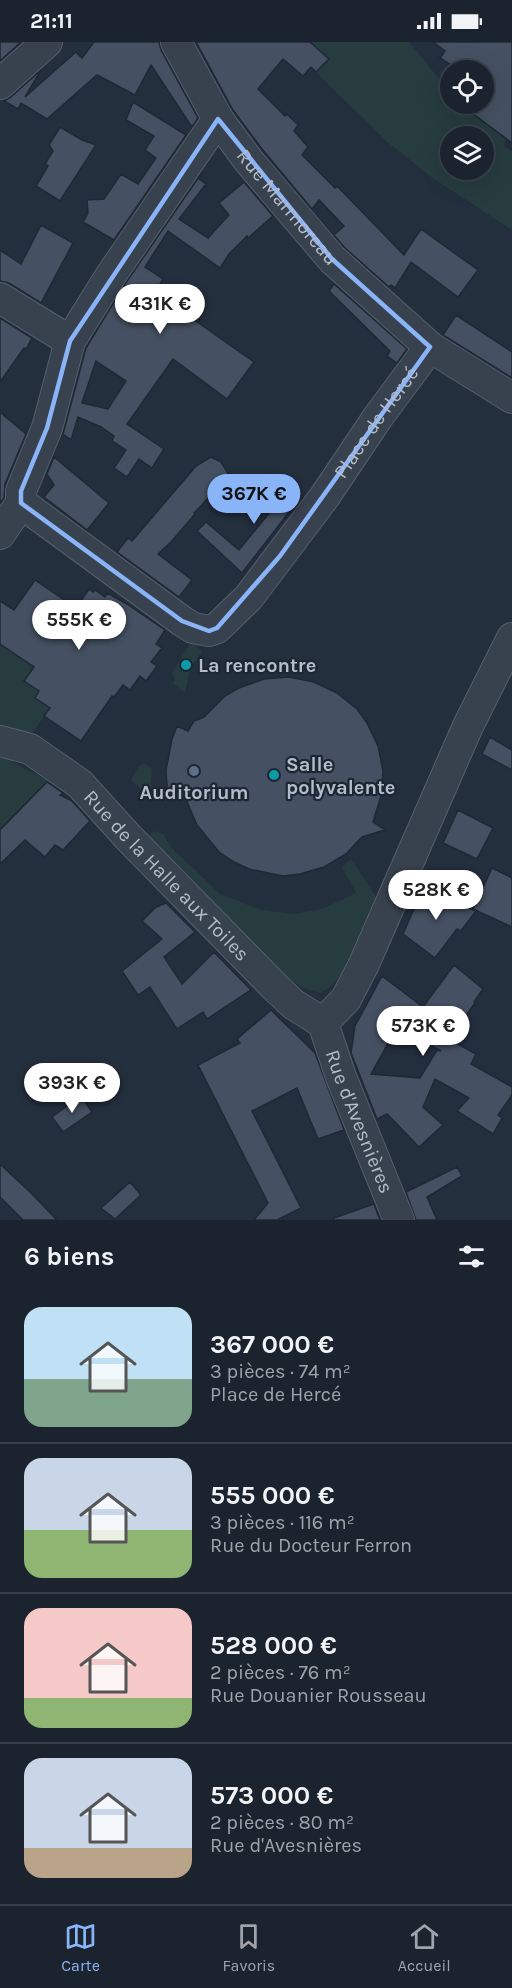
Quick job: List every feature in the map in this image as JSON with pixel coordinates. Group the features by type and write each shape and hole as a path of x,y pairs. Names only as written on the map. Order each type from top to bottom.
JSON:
{"street":[{"path":"0,84 47,42"},
{"name":"Rue Marmoreau","path":"176,42 218,118 248,160 332,260 430,347"},
{"path":"0,534 21,503 21,491 47,428 70,341 117,265 218,118"},
{"path":"0,298 70,341"},
{"name":"Place de Hercé","path":"21,503 182,621 193,628 209,631 218,628 249,597 325,496 378,417 430,347 512,398"},
{"path":"323,1023 346,999 364,964 486,688 512,638"},
{"name":"Rue de la Halle aux Toiles","path":"0,741 30,749 80,784 128,837 264,976 293,1004 323,1023"},
{"name":"Rue d'Avesnières","path":"323,1023 341,1077 399,1220"}],"highlighted area":[{"path":"218,119 332,259 430,347 280,556 217,628 209,631 182,621 21,503 21,491 47,428 70,341"}],"green space":[{"path":"310,42 409,42 440,80 440,114 474,114 491,126 440,126 440,180 494,180 494,128 505,136 504,146 512,151 512,230 434,179 386,141 316,72 328,59"},
{"path":"191,642 202,651 190,670 185,693 173,683 175,680 172,673"},
{"path":"0,644 34,667 39,691 35,698 50,708 12,762 48,781 0,828"},
{"path":"144,763 152,769 150,798 131,780 139,766"},
{"path":"154,831 163,834 171,847 220,894 261,910 294,914 322,909 356,893 342,867 351,859 376,897 343,971 333,985 320,993 304,988 285,976 149,835"}],"building":[{"path":"0,42 21,42 0,61"},
{"path":"94,42 159,42 161,50 198,118 192,127 151,65 135,95 97,75 47,119 21,103 18,109 4,101 41,70 25,97 76,52 82,58"},
{"path":"196,42 310,42 329,59 316,72 311,67 303,76 283,59 258,89 285,116 287,114 298,125 294,131 308,147 302,155 335,188 337,186 404,255 421,229 478,270 458,297 411,262 395,288 391,285 389,287 344,247 334,235 344,226 319,200 312,209 262,149 233,110"},
{"path":"433,42 512,42 512,143 494,130 494,126 489,126 473,114 494,114 494,60 443,60 440,58 445,51"},
{"path":"133,102 186,135 114,240 83,222 88,213 87,200 104,199 121,174 138,184 156,158 145,150 154,136 126,120"},
{"path":"60,127 96,145 60,201 36,186 48,166 45,164 53,151 49,145"},
{"path":"203,171 199,179 206,184 179,219 208,238 229,215 219,203 244,182 273,216 248,238 247,236 229,254 220,268 168,231 145,267 163,279 160,284 198,309 193,319 254,362 227,399 173,359 127,424 164,449 152,468 139,459 127,477 114,468 126,450 112,441 114,436 101,427 78,417 71,440 63,434 86,348 125,284","holes":["96,361 126,381 108,409 82,403"]},
{"path":"41,225 73,243 41,303 9,283 0,281 0,250 21,264"},
{"path":"334,284 407,349 397,363 387,356 390,351 329,291"},
{"path":"456,315 512,352 512,378 443,335"},
{"path":"0,318 32,338 0,382"},
{"path":"0,412 26,434 5,484 4,498 0,503"},
{"path":"54,457 109,503 87,530 44,497 54,485 47,474"},
{"path":"211,457 221,462 228,473 222,484 158,554 192,580 179,597 117,552 128,538 132,541 196,466"},
{"path":"270,474 283,484 279,488 296,503 242,573 197,531 206,522 239,550 270,512 252,496"},
{"path":"35,580 76,608 89,589 105,597 107,593 165,630 156,644 162,648 151,662 157,666 146,681 140,676 130,690 123,685 114,697 112,696 81,741 44,716 50,708 35,698 39,691 24,681 34,667 0,644 0,601 14,610"},
{"name":"Salle polyvalente","path":"289,677 314,682 337,693 357,709 367,723 378,746 383,771 381,796 373,822 385,830 362,837 346,854 324,867 283,876 249,869 219,852 197,825 185,797 168,801 166,770 177,726 188,731 194,721 204,717 225,696 239,688 264,679"},
{"path":"490,737 512,750 512,770 482,754"},
{"path":"47,782 63,793 60,795 72,801 90,821 63,850 55,845 45,857 25,840 0,864 0,830"},
{"path":"458,810 493,828 477,859 443,843"},
{"path":"492,868 512,878 512,927 473,909"},
{"path":"424,886 476,911 461,931 457,929 435,958 403,934"},
{"path":"166,903 195,932 164,957 182,984 214,952 251,990 207,1019 203,1012 177,1029 150,987 138,995 122,971 162,939 142,921 156,907"},
{"path":"454,965 483,989 449,1039 476,1054 471,1064 512,1087 512,1095 498,1115 502,1118 493,1134 457,1111 469,1098 435,1079 423,1107 443,1125 419,1147 387,1114 377,1119 351,1053 355,1026 382,976 423,1007","holes":["397,1027 441,1051 437,1050 420,1078 371,1074"]},
{"path":"271,1010 315,1053 344,1130 318,1139 297,1088 252,1111 301,1208 277,1220 254,1220 268,1203 198,1065 240,1043 237,1039"},
{"path":"81,1096 92,1112 63,1132 52,1117"},
{"path":"0,1164 57,1220 23,1220 0,1197"},
{"path":"457,1167 462,1176 427,1197 437,1220 416,1220 406,1192"},
{"path":"130,1182 141,1195 115,1219 101,1208"},
{"path":"374,1204 380,1220 334,1220 334,1218"}],"place":[{"name":"La rencontre","path":"186,665"},
{"name":"Auditorium","path":"194,771"},
{"name":"Salle polyvalente","path":"274,775"}]}
